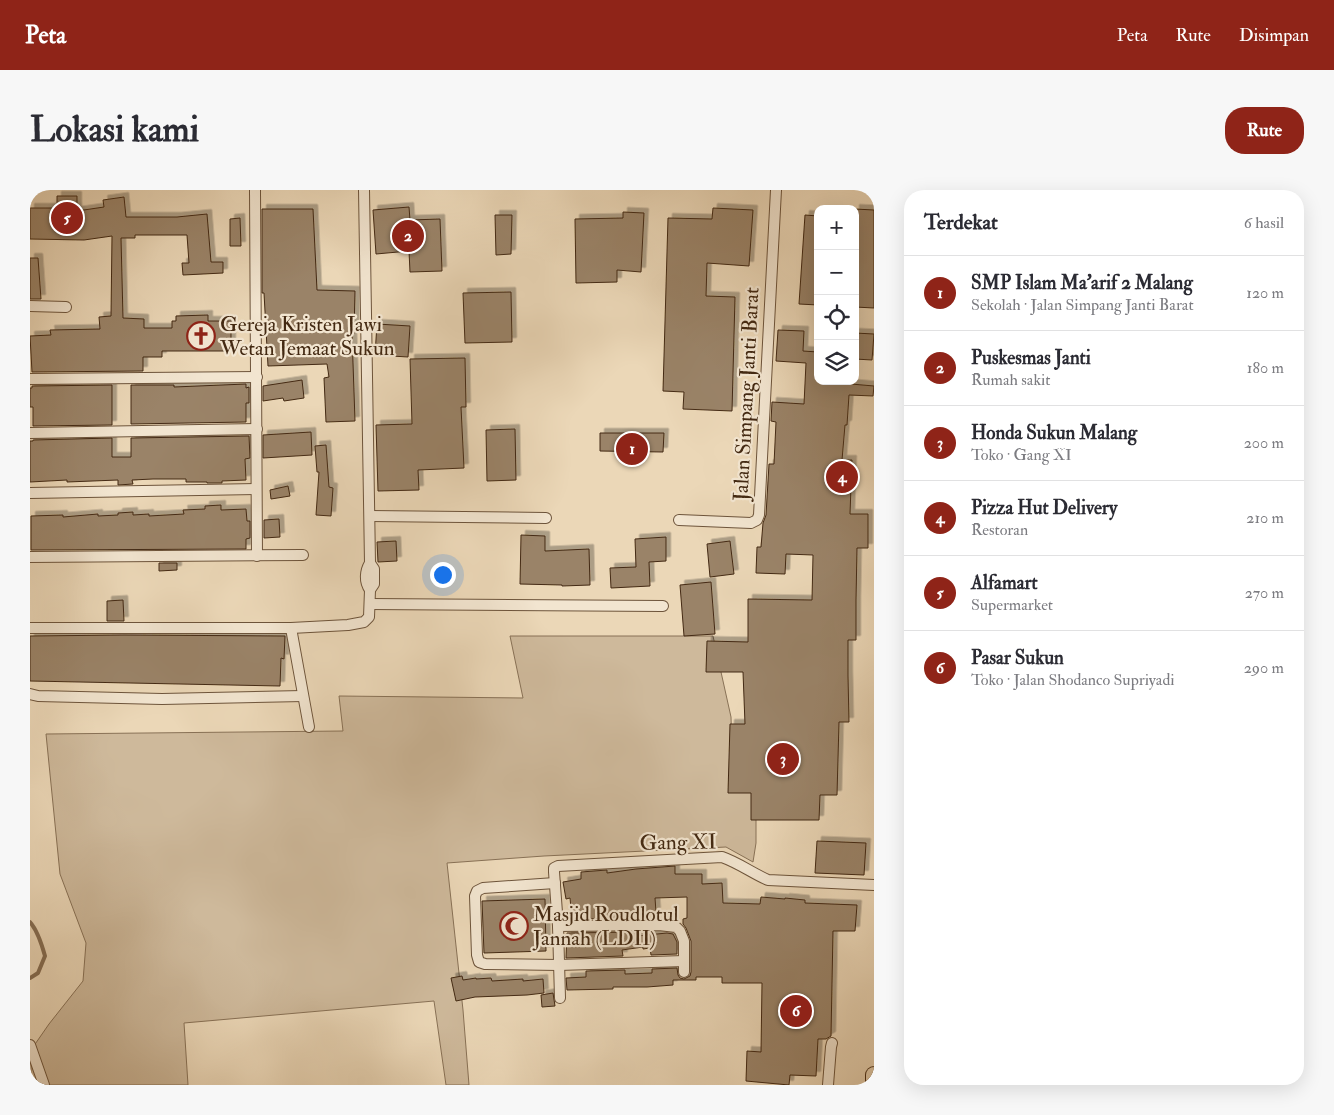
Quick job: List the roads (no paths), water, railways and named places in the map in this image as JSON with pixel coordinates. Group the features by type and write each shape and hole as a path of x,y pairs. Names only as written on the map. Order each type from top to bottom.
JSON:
{"main road":[{"path":"874,1075 874,1085"}],"street":[{"path":"255,190 257,556"},
{"path":"30,628 291,628 358,624 364,622 369,617 370,590 374,584 374,569 370,563 364,190"},
{"name":"Jalan Simpang Janti Barat","path":"679,520 751,523 757,520 759,515 776,190"},
{"path":"30,306 66,307"},
{"path":"30,379 257,377"},
{"path":"30,434 257,429"},
{"path":"30,493 256,489"},
{"path":"370,516 546,518"},
{"path":"30,557 303,555"},
{"path":"370,604 663,606"},
{"path":"291,628 309,727"},
{"path":"30,694 38,696 162,699 303,696"},
{"name":"Gang XI","path":"555,883 554,868 558,866 710,857 734,861 768,880 874,885"},
{"path":"558,926 659,924 676,927 684,941 684,966 559,965 485,964 480,962 477,955 475,896 478,891 484,888 555,883 558,926 559,965 560,998"},
{"path":"828,1085 832,1043"},
{"path":"30,1045 44,1085"}],"waterway":[{"path":"30,922 41,943 45,956 38,973 30,978"}],"place":[{"name":"Alfamart","path":"67,218"},
{"name":"Puskesmas Janti","path":"408,236"},
{"name":"Gereja Kristen Jawi Wetan Jemaat Sukun","path":"201,336"},
{"name":"SMP Islam Ma'arif 2 Malang","path":"632,449"},
{"name":"Pizza Hut Delivery","path":"842,477"},
{"name":"Honda Sukun Malang","path":"783,759"},
{"name":"Masjid Roudlotul Jannah (LDII)","path":"514,926"},
{"name":"Pasar Sukun","path":"796,1011"}]}
